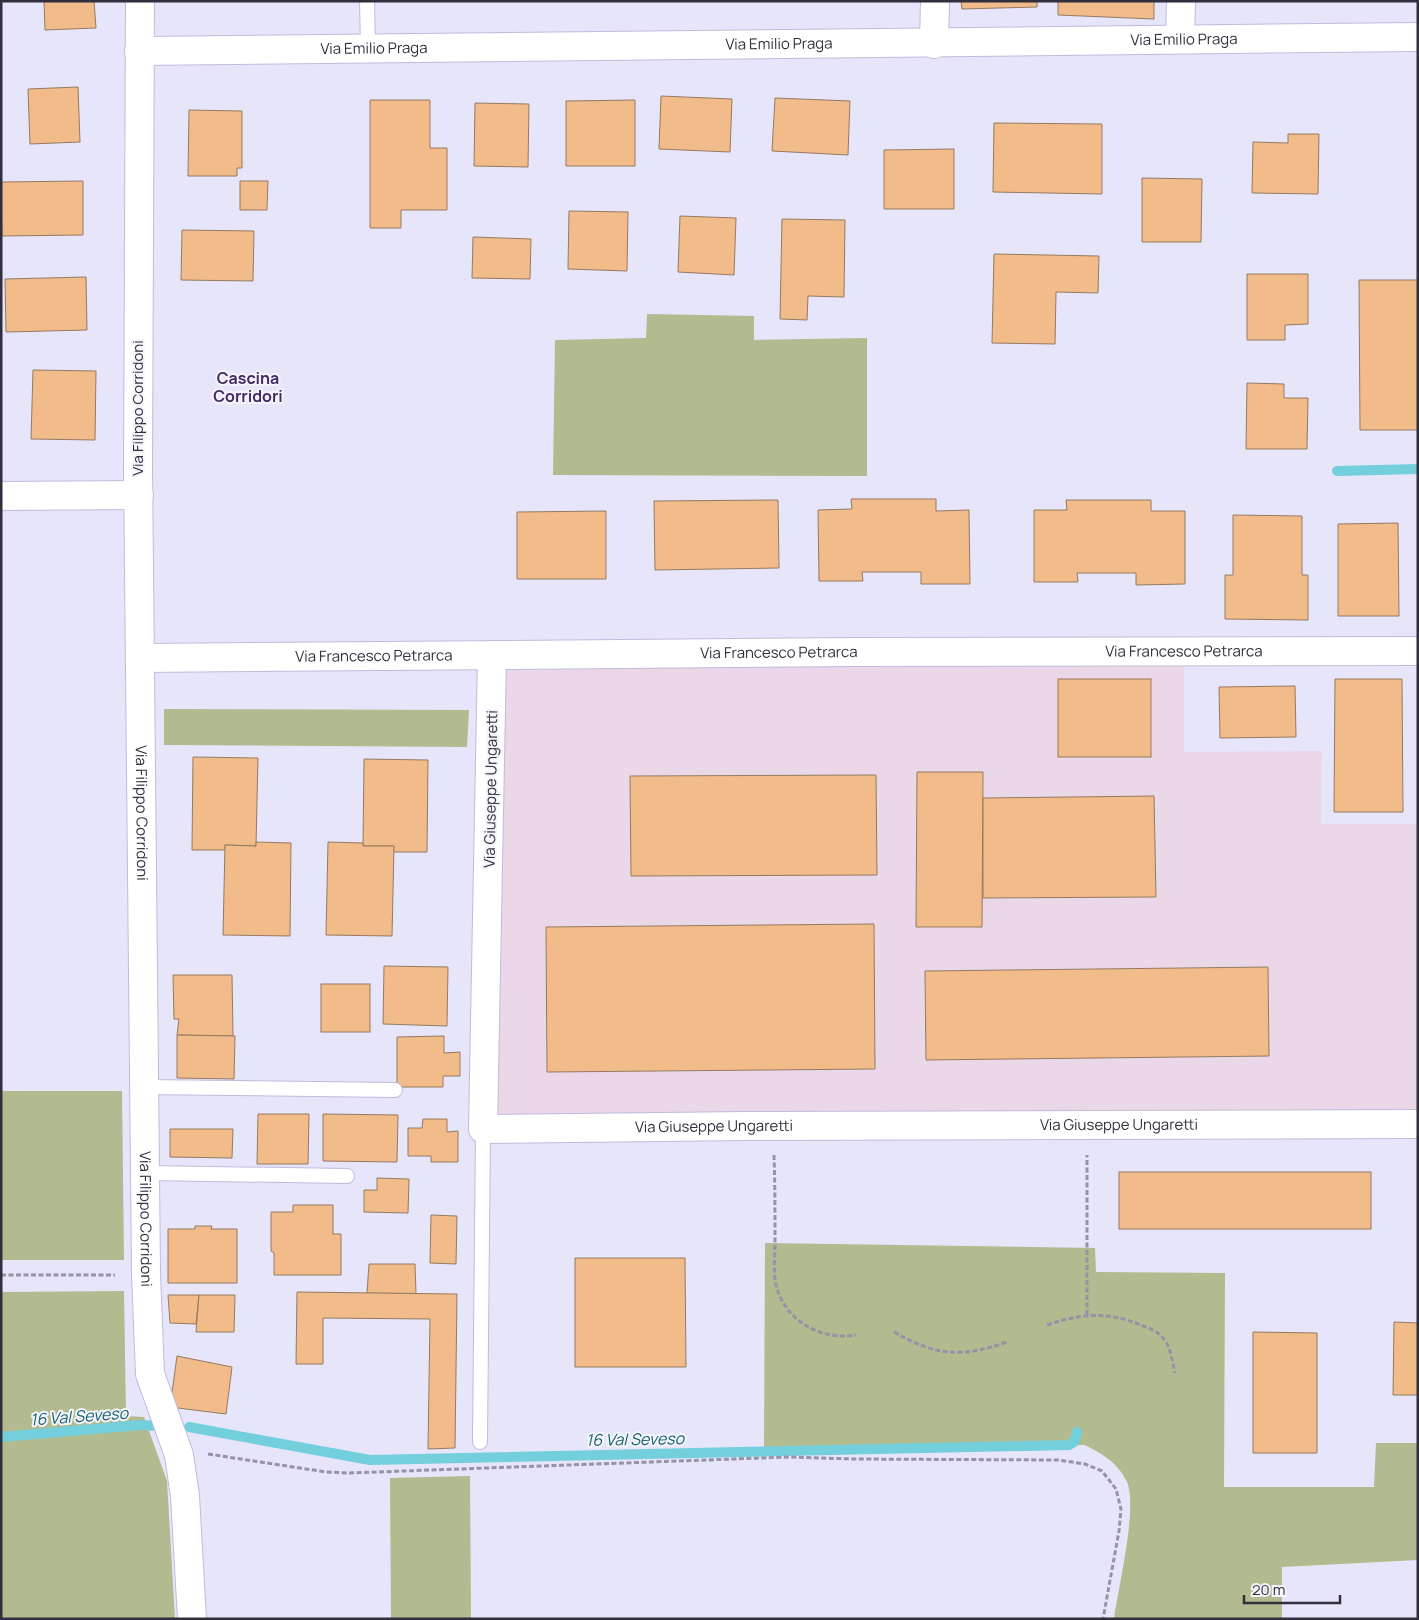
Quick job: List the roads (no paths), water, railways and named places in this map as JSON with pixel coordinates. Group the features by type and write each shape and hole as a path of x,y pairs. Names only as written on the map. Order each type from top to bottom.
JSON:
{"street":[{"name":"Via Filippo Corridoni","path":"140,1 139,495 146,1274 150,1374 179,1455 185,1496 192,1619"},
{"path":"934,44 935,1"},
{"path":"1180,39 1181,1"},
{"name":"Via Emilio Praga","path":"140,51 934,44 1418,37"},
{"path":"1,496 139,495"},
{"name":"Via Francesco Petrarca","path":"140,658 1418,651"},
{"name":"Via Giuseppe Ungaretti","path":"492,655 483,1129 775,1125 1418,1124"}],"lane":[{"path":"367,1 368,48"},
{"path":"143,1087 395,1090"},
{"path":"480,1442 483,1129"},
{"path":"144,1173 347,1176"}],"waterway":[{"name":"16 Val Seveso","path":"1337,471 1418,469"},
{"name":"16 Val Seveso","path":"1,1437 141,1425 158,1426"},
{"name":"16 Val Seveso","path":"189,1427 370,1460 1069,1445 1075,1441 1077,1432"}],"district":[{"name":"Cascina Corridori","path":"248,387"}]}
